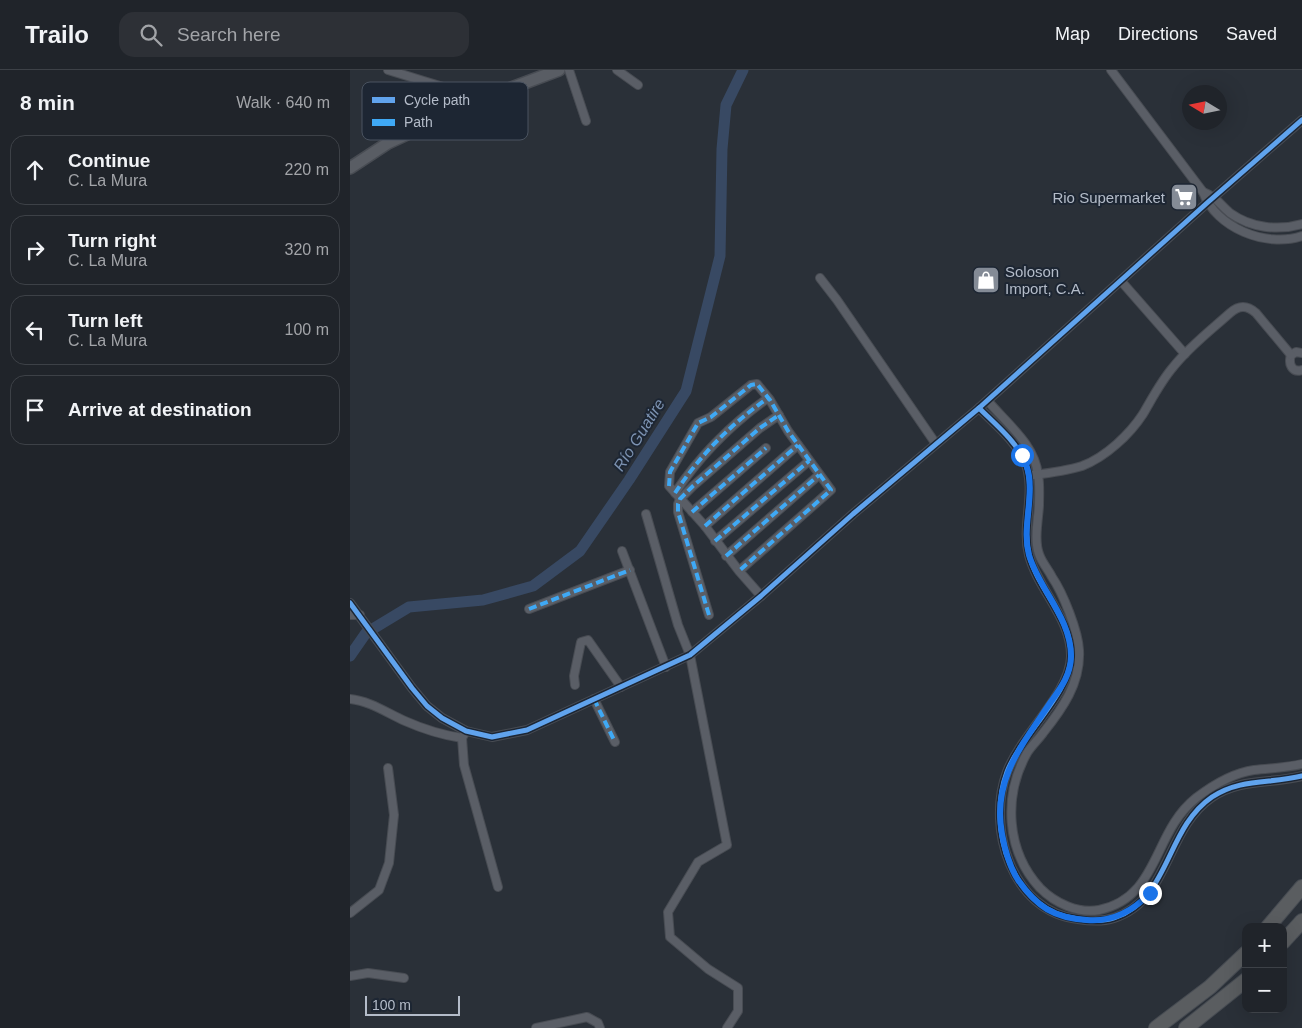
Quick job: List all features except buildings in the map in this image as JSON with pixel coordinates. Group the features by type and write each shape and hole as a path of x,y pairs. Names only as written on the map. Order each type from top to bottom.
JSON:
{"highway":[{"path":"1271,923 1302,887"},
{"path":"1287,938 1302,921"},
{"path":"1156,1028 1210,988 1242,957"},
{"path":"1186,1028 1242,983"}],"main road":[{"path":"527,82 559,70"},
{"path":"350,168 394,140"}],"street":[{"path":"388,70 427,82"},
{"path":"569,70 586,121"},
{"path":"617,70 638,84"},
{"path":"1112,70 1202,192 1207,203 1215,213 1226,222 1260,237 1274,239 1302,236"},
{"path":"350,699 370,704 404,721 432,731 492,737 527,730 690,655 761,596 853,514 988,401 1207,203 1302,120"},
{"path":"1202,192 1214,197 1231,213 1253,225 1275,228 1302,224"},
{"path":"820,278 936,444"},
{"path":"1121,281 1185,354"},
{"path":"1029,475 1060,472 1083,466 1117,443 1142,415 1157,388 1185,354 1239,307 1244,306 1256,312 1291,355"},
{"path":"1302,353 1296,352 1291,355 1289,360 1290,366 1294,370 1302,370"},
{"path":"739,571 831,490 757,384 750,384 711,417 698,423 670,472 669,486 705,526 726,556 739,571 761,596"},
{"path":"709,615 678,512 677,496 687,475 709,447 743,416 768,398"},
{"path":"988,401 1020,436 1034,458 1038,474 1038,549 1067,609 1077,638 1079,651 1079,665 1074,685 1067,700 1028,751 1015,781 1011,819 1017,850 1031,878 1050,897 1072,908 1097,911 1112,906 1136,892 1144,880 1170,827 1193,800 1222,780 1235,775 1252,770 1288,768 1302,764"},
{"path":"979,408 1022,455 1029,475 1030,490 1026,538 1028,553 1066,630 1071,653 1068,675 1014,756 1007,773 1000,800 1001,827 1007,856 1015,875 1028,894 1049,911 1060,916 1098,921 1113,918 1139,904 1150,893 1186,824 1197,810 1212,798 1237,785 1302,776"},
{"path":"677,496 778,415"},
{"path":"705,526 798,445"},
{"path":"692,512 766,448"},
{"path":"715,541 809,461"},
{"path":"726,556 819,475"},
{"path":"646,514 678,625 690,655 727,844 698,862 668,912 670,937 708,969 738,988 738,1011 727,1028"},
{"path":"622,551 666,667"},
{"path":"529,609 630,570"},
{"path":"350,603 427,706 464,735"},
{"path":"350,615 360,615"},
{"path":"575,685 574,676 581,642 588,640 621,687"},
{"path":"594,699 615,742"},
{"path":"464,735 464,765 498,887"},
{"path":"350,913 379,890 389,863 394,815 388,768"},
{"path":"350,976 368,973 404,978"},
{"path":"536,1028 587,1017 598,1023 600,1028"}],"waterway":[{"name":"Río Guatire","path":"350,656 366,633 409,607 483,600 533,586 580,551 629,480 686,391 720,256 722,149 726,105 743,70"}],"marked path":[{"path":"669,486 670,472 698,423 711,417 751,385 757,384 770,400 788,431 831,490 739,571"},
{"path":"675,493 717,441 768,398"},
{"path":"709,615 678,512 678,504 680,499 693,486 760,428 779,415"},
{"path":"705,526 798,445"},
{"path":"692,512 766,448"},
{"path":"715,541 809,461"},
{"path":"726,556 819,475"},
{"path":"529,609 630,570"},
{"path":"594,699 615,742"}],"cycle path":[{"path":"350,603 427,706 442,718 466,731 492,737 527,730 690,655 979,408 1302,120"},
{"path":"979,408 1011,440 1025,462 1030,485 1027,532 1029,555 1033,568 1061,617 1070,643 1069,671 1063,685 1014,758 1007,772 1001,794 1000,818 1003,841 1010,864 1021,884 1036,901 1055,913 1087,920 1100,921 1114,918 1132,909 1146,896 1157,880 1185,827 1197,811 1212,797 1223,791 1245,784 1302,776"}],"place":[{"name":"Rio Supermarket","path":"1184,197"},
{"name":"Soloson Import, C.A.","path":"986,280"}],"route":[{"path":"1022,455 1029,475 1030,490 1026,538 1028,553 1066,630 1071,653 1068,675 1014,756 1007,773 1000,800 1001,827 1007,856 1015,875 1028,894 1049,911 1060,916 1098,921 1113,918 1139,904 1150,893"}]}
